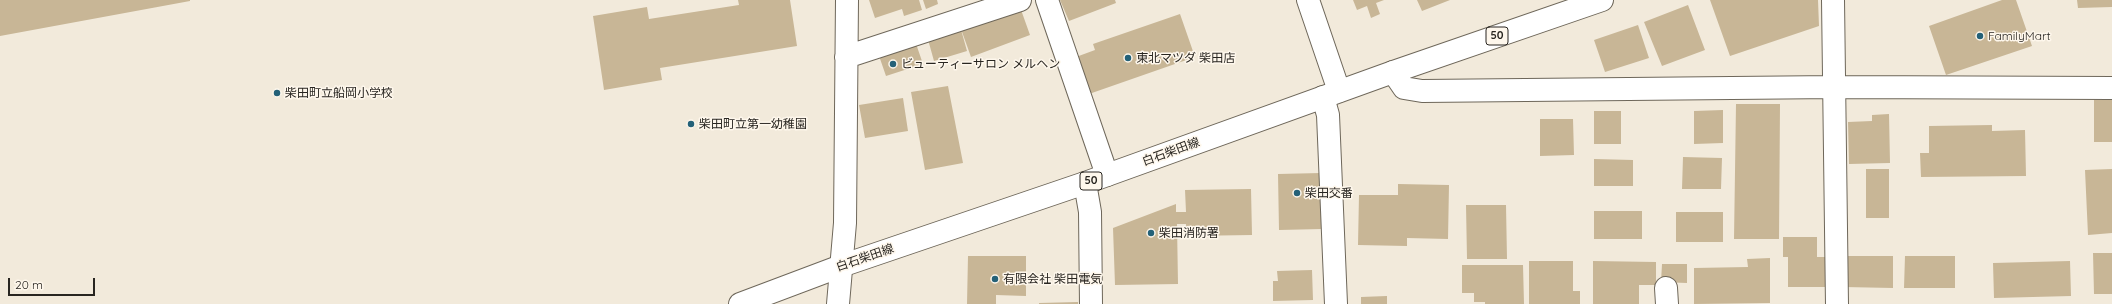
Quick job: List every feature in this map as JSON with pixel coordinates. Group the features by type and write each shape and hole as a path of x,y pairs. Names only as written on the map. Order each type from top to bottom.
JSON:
{"street":[{"path":"838,304 845,223 847,0"},
{"path":"846,57 1020,0"},
{"path":"1048,0 1107,175"},
{"path":"1308,0 1331,94 1328,115 1336,304"},
{"name":"白石柴田線","path":"740,304 841,266 1085,183 1392,72 1602,0"},
{"path":"1833,0 1837,304"},
{"path":"1392,72 1404,88 1422,91 1835,87 2112,88"},
{"path":"1085,183 1090,212 1091,304"}],"building":[{"path":"0,0 190,0 190,1 0,36"},
{"path":"738,0 790,0 797,46 660,68 662,80 604,90 593,16 647,7 649,19 739,5"},
{"path":"869,0 919,0 922,10 904,16 902,9 875,18"},
{"path":"923,0 937,0 938,4 926,9"},
{"path":"1060,0 1115,0 1116,3 1069,21"},
{"path":"1353,0 1384,0 1376,3 1380,14 1371,18 1367,6 1357,10"},
{"path":"1417,0 1450,0 1422,11"},
{"path":"1710,0 1818,0 1819,26 1730,56"},
{"name":"FamilyMart","path":"2002,0 2016,0 2032,46 1946,75 1929,26"},
{"path":"2077,0 2112,0 2112,7 2078,8"},
{"path":"1688,5 1705,50 1662,66 1644,22"},
{"path":"1020,7 1030,35 971,57 961,29"},
{"path":"1180,14 1195,57 1089,94 1076,57 1095,50 1093,44"},
{"path":"1638,25 1649,58 1605,72 1594,40"},
{"path":"960,26 967,51 934,61 927,36"},
{"path":"914,38 923,64 886,76 877,50"},
{"path":"948,86 963,163 925,170 911,92"},
{"path":"903,98 908,131 865,138 859,105"},
{"path":"2094,100 2112,100 2112,142 2094,142"},
{"path":"1736,104 1780,104 1779,239 1734,239"},
{"path":"1723,110 1723,143 1694,144 1694,111"},
{"path":"1594,111 1621,111 1621,144 1594,144"},
{"path":"1889,114 1890,163 1849,164 1848,122 1872,121 1872,115"},
{"path":"1540,119 1573,119 1574,155 1540,156"},
{"path":"1992,125 1992,131 2025,130 2026,176 1921,177 1920,153 1929,153 1929,126"},
{"path":"1683,157 1722,158 1721,189 1682,189"},
{"path":"1594,159 1633,160 1633,186 1594,186"},
{"path":"1866,169 1889,169 1889,218 1866,218"},
{"path":"2112,169 2112,233 2088,235 2085,170"},
{"path":"1321,173 1322,229 1279,230 1278,174"},
{"path":"1398,184 1449,185 1448,239 1407,238 1407,246 1358,245 1359,195 1398,195"},
{"path":"1251,189 1252,235 1187,236 1186,224 1177,224 1178,284 1115,285 1113,228 1176,204 1176,212 1186,212 1185,190"},
{"path":"1466,205 1506,205 1507,259 1467,259"},
{"path":"1594,211 1642,211 1642,239 1594,239"},
{"path":"1676,212 1723,212 1723,242 1676,242"},
{"path":"1783,237 1817,237 1817,257 1827,257 1827,287 1788,287 1788,257 1783,257"},
{"path":"2093,253 2112,253 2112,294 2094,294"},
{"path":"968,256 1026,256 1026,296 996,295 996,304 967,304"},
{"path":"1845,256 1893,256 1893,288 1844,287"},
{"path":"1905,256 1955,256 1955,288 1904,288"},
{"path":"1770,258 1770,303 1694,304 1694,268 1748,267 1747,259"},
{"path":"1529,261 1573,261 1573,291 1580,291 1580,304 1529,304"},
{"path":"1593,261 1656,262 1656,285 1639,285 1639,304 1593,304"},
{"path":"2070,261 2071,296 1994,298 1993,263"},
{"path":"1662,264 1687,264 1687,283 1661,282"},
{"path":"1462,265 1523,265 1524,304 1485,304 1485,302 1474,302 1474,293 1462,293"},
{"path":"1312,270 1313,300 1273,301 1273,281 1278,281 1277,271"},
{"path":"1387,296 1387,304 1361,304 1361,297"},
{"path":"1078,302 1078,304 1039,304 1039,303"}],"place":[{"name":"FamilyMart","path":"1980,36"},
{"name":"東北マツダ 柴田店","path":"1128,58"},
{"name":"ビューティーサロン メルヘン","path":"893,64"},
{"name":"柴田町立船岡小学校","path":"277,93"},
{"name":"柴田町立第一幼稚園","path":"691,124"},
{"name":"柴田交番","path":"1297,193"},
{"name":"柴田消防署","path":"1151,233"},
{"name":"有限会社 柴田電気","path":"995,279"}]}
